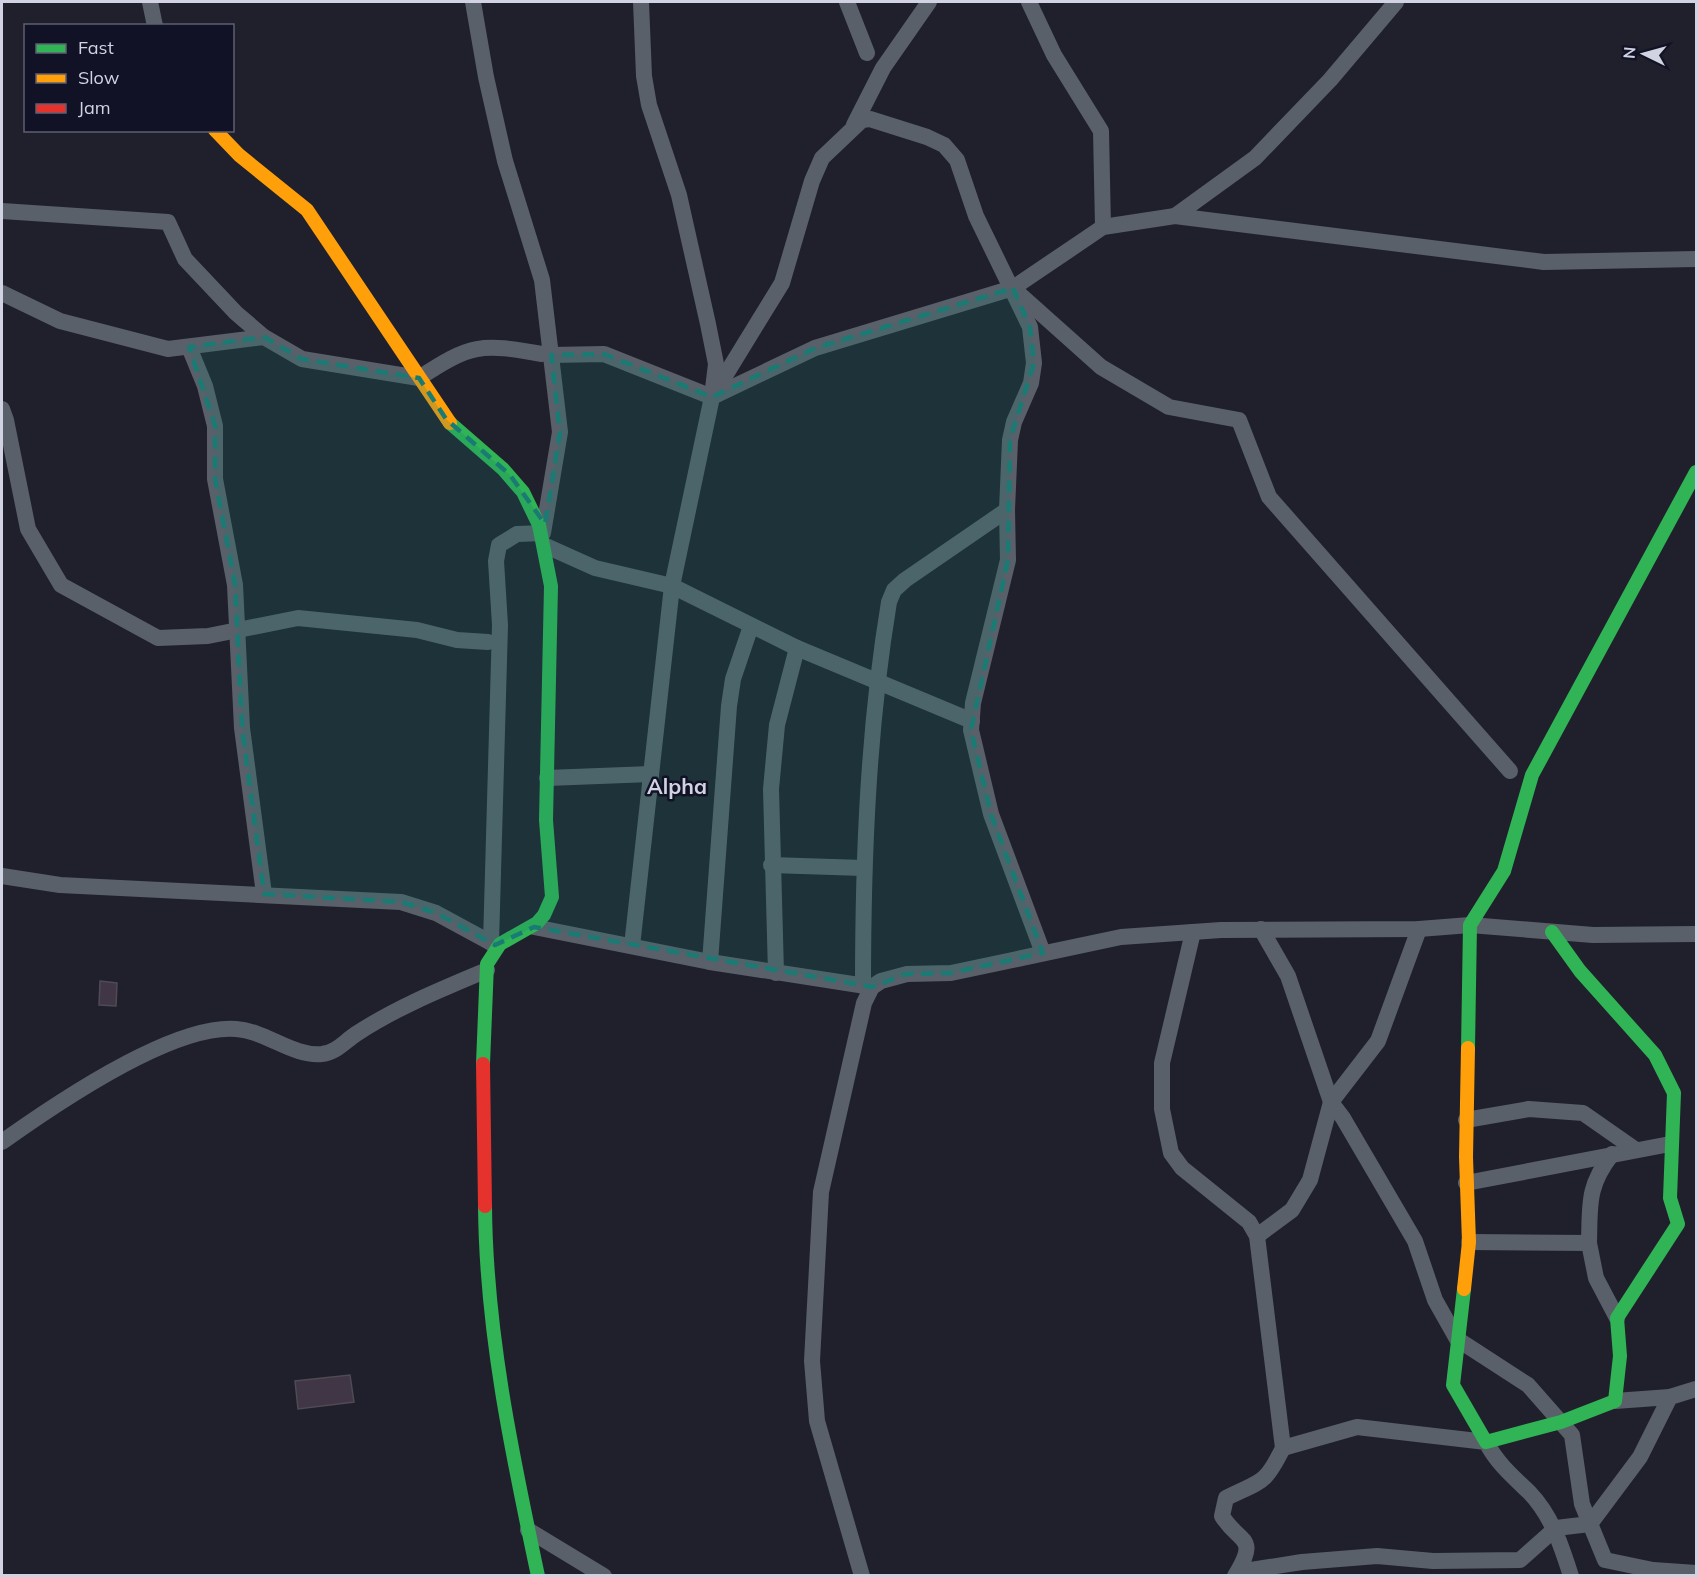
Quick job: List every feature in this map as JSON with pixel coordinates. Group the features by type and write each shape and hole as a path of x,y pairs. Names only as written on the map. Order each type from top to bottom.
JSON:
{"street":[{"path":"150,2 155,24"},
{"path":"473,2 486,77 506,161 542,280 546,355 560,432 545,539"},
{"path":"632,946 672,586 712,397 716,364 679,195 649,105 644,76 642,2"},
{"path":"847,2 867,53"},
{"path":"712,397 782,283 812,181 822,158 854,125 883,68 929,2"},
{"path":"1029,2 1054,55 1101,131 1103,227"},
{"path":"1175,216 1255,158 1330,80 1396,2"},
{"path":"854,125 870,119 927,136 944,145 957,160 976,216 1030,327 1034,363 1031,383 1014,422 1010,440 1007,510 1008,560 973,703 972,721 976,758 991,814 1043,953"},
{"path":"218,132 239,155 307,210 446,419 462,436 510,475 530,504 545,539 553,592 547,778 547,848 552,891 550,904 534,927"},
{"path":"2,211 168,222 185,259 236,313 264,337 302,359 419,378 457,353 484,347 494,346 546,355 604,354 712,397 815,348 1013,288 1103,227 1175,216 1544,262 1696,259"},
{"path":"1013,288 1101,367 1169,407 1239,420 1269,497 1510,771"},
{"path":"2,293 60,321 168,350 264,337"},
{"path":"189,347 205,386 215,426 215,479 235,585 242,728 264,894"},
{"path":"2,409 28,529 61,585 158,638 208,636 298,618 417,630 458,640 488,642"},
{"path":"1571,1575 1556,1528 1530,1493 1508,1474 1485,1442 1453,1385 1469,1242 1466,1120 1470,925 1504,871 1532,775 1696,472"},
{"path":"862,1575 817,1421 812,1361 821,1192 867,987 863,868 876,682 889,602 894,590 905,580 1007,510"},
{"path":"538,1575 507,1432 485,1215 483,1031 486,970 493,944 500,625 496,561 500,545 517,534 545,539 595,568 672,586 796,648 972,721"},
{"path":"710,962 729,706 733,679 751,626"},
{"path":"776,972 771,865 771,789 777,725 796,648"},
{"path":"547,778 651,774"},
{"path":"771,865 863,868"},
{"path":"2,876 60,885 401,902 436,913 493,944"},
{"path":"493,944 534,927 710,962 867,987 907,974 951,973 1121,937 1193,932 1262,929 1419,929 1470,925 1593,935 1696,934"},
{"path":"1262,929 1288,976 1331,1102 1343,1118 1415,1241 1435,1300 1457,1339 1528,1385 1572,1435 1582,1504 1605,1560 1614,1575"},
{"path":"1257,1236 1292,1209 1310,1180 1331,1102 1378,1041 1419,929"},
{"path":"1193,932 1162,1063 1160,1089 1164,1120 1171,1153 1182,1168 1249,1222 1257,1236 1283,1448 1269,1475 1261,1482 1226,1498 1222,1516 1227,1524 1245,1539 1247,1549 1237,1574"},
{"path":"1552,932 1580,971 1655,1055 1674,1093 1670,1144 1670,1198 1678,1224 1617,1318"},
{"path":"2,1142 84,1087 181,1037 236,1029 266,1035 301,1052 322,1054 338,1049 354,1035 392,1011 486,970"},
{"path":"1466,1120 1529,1109 1583,1113 1636,1150"},
{"path":"1466,1183 1670,1144"},
{"path":"1612,1154 1597,1173 1590,1198 1589,1243 1596,1278 1617,1318 1620,1356 1616,1401"},
{"path":"1469,1242 1589,1243"},
{"path":"1283,1448 1357,1427 1485,1442 1561,1422 1616,1401 1670,1396 1696,1389"},
{"path":"1237,1574 1302,1562 1377,1556 1433,1560 1520,1560 1556,1528 1590,1524 1640,1457 1670,1396"},
{"path":"528,1530 604,1575"},
{"path":"1605,1560 1653,1570 1696,1573"}],"highlighted area":[{"path":"1013,288 1030,327 1034,363 1010,440 1008,560 971,730 991,814 1043,953 951,973 907,974 872,987 534,927 495,945 436,913 401,902 264,894 242,728 235,585 215,479 215,426 189,347 264,337 302,359 419,378 446,419 510,475 545,524 560,432 551,355 604,354 712,397 815,348"}],"building":[{"path":"100,981 117,983 116,1006 99,1005"},
{"path":"350,1375 354,1402 298,1409 295,1381"}],"traffic: fast":[{"path":"450,423 503,469 523,492 539,525 551,586 546,820 552,897 544,915 537,923 500,944 487,964 483,1064"},
{"path":"1468,1048 1470,925 1504,871 1532,775 1696,472"},
{"path":"1464,1289 1453,1385 1486,1442 1561,1422 1615,1401 1620,1356 1617,1318 1678,1224 1670,1198 1674,1093 1655,1055 1580,971 1552,932"},
{"path":"485,1206 486,1253 495,1346 510,1438 538,1576"}],"traffic: slow":[{"path":"217,132 239,155 307,210 450,423"},
{"path":"1464,1289 1469,1242 1466,1157 1468,1048"}],"traffic: jam":[{"path":"483,1064 485,1206"}],"district":[{"name":"Alpha","path":"677,787"}]}
